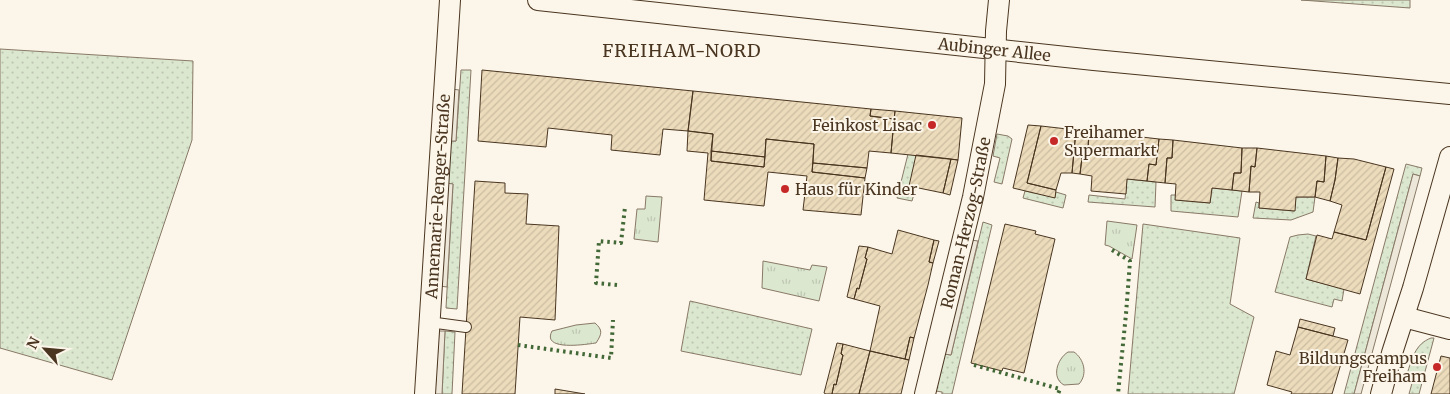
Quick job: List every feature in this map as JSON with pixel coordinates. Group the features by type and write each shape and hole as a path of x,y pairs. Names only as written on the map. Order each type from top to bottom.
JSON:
{"street":[{"name":"Annemarie-Renger-Straße","path":"425,394 450,0"},
{"name":"Aubinger Allee","path":"538,0 996,50 1450,94"},
{"name":"Roman-Herzog-Straße","path":"925,394 974,197 995,84 999,0"},
{"path":"1381,394 1450,157"},
{"path":"1404,317 1450,329"}],"lane":[{"path":"429,322 466,327"}],"green space":[{"path":"1301,0 1410,0 1410,8"},
{"path":"0,49 193,61 192,140 112,380 0,348"},
{"path":"461,70 471,70 457,309 446,308 453,184 446,183 449,141 456,141"},
{"path":"997,134 1008,136 1012,139 1002,184 994,182 1000,158 993,156"},
{"path":"908,154 916,155 916,187 912,201 897,198"},
{"path":"1406,164 1422,168 1420,176 1413,174 1354,394 1344,394"},
{"path":"1127,179 1156,182 1155,207 1088,202 1089,195 1125,199"},
{"path":"1212,188 1242,191 1238,217 1171,211 1171,195 1176,195 1176,200 1210,203"},
{"path":"1025,191 1055,197 1056,192 1066,195 1063,208 1023,198"},
{"path":"646,196 662,197 658,242 634,239 637,209 645,209"},
{"path":"1296,197 1315,197 1313,212 1291,220 1253,218 1256,202 1259,203 1259,208 1294,211"},
{"path":"1107,221 1137,225 1132,259 1105,245"},
{"path":"983,222 992,225 952,394 942,394 942,392 936,391 944,354 951,355"},
{"path":"1143,224 1240,238 1230,304 1254,317 1234,394 1128,394"},
{"path":"1308,234 1316,236 1306,279 1344,289 1342,301 1334,299 1332,307 1275,292 1290,237"},
{"path":"763,261 810,270 812,265 827,267 819,301 762,288"},
{"path":"690,301 812,329 801,375 681,351"},
{"path":"595,323 601,332 596,343 567,345 553,342 550,338 552,331 576,325"},
{"path":"445,331 455,332 452,394 442,394"},
{"path":"1434,338 1419,394 1409,394 1414,376 1407,374 1413,358 1421,344"},
{"path":"1068,352 1074,352 1084,367 1082,380 1079,384 1064,385 1058,378 1058,364"}],"shaded area":[{"path":"452,89 459,90 456,141 449,141"},
{"path":"1413,174 1420,176 1361,394 1354,394"},
{"path":"446,183 453,184 447,287 440,286"},
{"path":"971,240 978,241 951,355 944,354"},
{"path":"439,331 445,331 442,394 435,394"}],"building":[{"path":"482,70 693,91 688,131 663,129 660,155 611,150 612,135 548,128 546,147 478,141"},
{"path":"693,91 871,109 870,116 894,119 891,153 869,151 867,168 813,163 814,144 766,139 765,157 711,151 713,134 688,131"},
{"path":"871,109 895,111 894,119 870,116"},
{"path":"895,111 962,118 958,160 891,153"},
{"path":"1028,125 1041,126 1027,183 1056,190 1055,198 1013,188"},
{"path":"1041,126 1076,130 1072,173 1061,173 1056,190 1027,183"},
{"path":"1076,130 1089,131 1088,149 1083,149 1080,174 1072,173"},
{"path":"688,131 713,134 711,161 764,167 766,139 814,144 812,172 865,178 861,215 803,210 807,176 768,172 764,206 704,200 708,153 687,151"},
{"path":"1089,131 1159,139 1156,165 1149,164 1147,181 1127,179 1126,194 1091,191 1092,176 1080,174 1083,149 1088,149"},
{"path":"1159,139 1173,140 1172,158 1167,158 1165,183 1147,181 1149,164 1156,165"},
{"path":"1173,140 1242,148 1241,173 1234,173 1232,190 1212,188 1210,203 1175,200 1176,184 1165,183 1167,158 1172,158"},
{"path":"1242,148 1257,148 1255,167 1251,166 1249,192 1232,190 1234,173 1241,173"},
{"path":"1257,148 1326,156 1324,182 1317,181 1315,197 1296,197 1295,211 1259,208 1260,192 1249,192 1251,166 1255,167"},
{"path":"711,151 765,157 764,167 711,161"},
{"path":"916,155 951,159 943,193 909,186"},
{"path":"1326,156 1338,158 1330,201 1315,197 1317,181 1324,182"},
{"path":"1338,158 1354,159 1386,167 1366,240 1334,232 1342,205 1330,201"},
{"path":"951,159 958,160 950,195 943,193"},
{"path":"813,163 867,168 865,178 812,172"},
{"path":"1386,167 1394,169 1360,294 1306,279 1317,235 1332,239 1334,232 1366,240"},
{"path":"475,181 505,183 505,193 528,194 526,224 559,226 555,320 520,317 515,394 462,394"},
{"path":"1005,224 1036,231 1035,234 1055,239 1024,373 1003,368 1002,371 971,363"},
{"path":"898,230 934,240 929,262 933,263 928,285 914,338 910,337 905,359 870,351 880,306 854,299 857,288 859,289 867,259 865,258 868,247 892,254"},
{"path":"934,240 939,241 933,263 929,262"},
{"path":"859,246 868,247 865,258 867,259 859,289 857,288 854,299 847,297"},
{"path":"1300,319 1335,328 1333,336 1298,327"},
{"path":"1298,327 1348,340 1332,394 1291,394 1292,392 1267,385 1276,351 1290,355"},
{"path":"910,337 914,338 909,360 905,359"},
{"path":"837,343 843,344 841,354 843,355 836,385 834,384 832,394 826,394 824,393"},
{"path":"843,344 870,351 859,394 832,394 843,355 841,354"},
{"path":"870,351 909,360 901,394 859,394"},
{"path":"1441,356 1450,358 1450,394 1431,394"},
{"path":"555,389 585,394 555,394"}],"hedge":[{"path":"617,285 596,283 599,241 621,243 625,207"},
{"path":"1112,250 1130,261 1118,394"},
{"path":"518,345 611,358 613,320"},
{"path":"974,365 1060,389 1058,394"}],"place":[{"name":"Feinkost Lisac","path":"932,125"},
{"name":"Freihamer Supermarkt","path":"1054,141"},
{"name":"Haus für Kinder","path":"785,189"},
{"name":"Bildungscampus Freiham","path":"1437,367"}],"district":[{"name":"FREIHAM-NORD","path":"682,50"}]}
